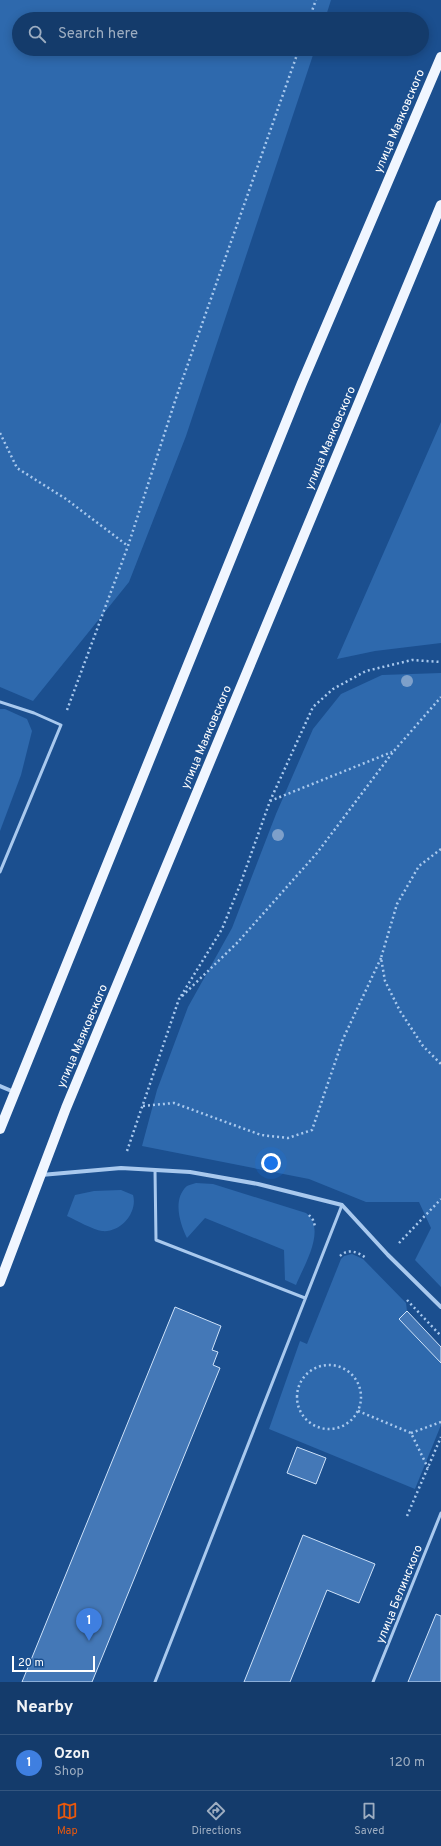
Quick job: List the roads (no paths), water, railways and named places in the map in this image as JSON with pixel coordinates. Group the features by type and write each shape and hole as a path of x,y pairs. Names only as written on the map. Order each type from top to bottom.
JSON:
{"main road":[{"name":"улица Маяковского","path":"0,1129 302,383 441,57"},
{"name":"улица Маяковского","path":"0,1282 66,1108 441,204"}],"street":[{"path":"0,1086 14,1092"},
{"path":"40,1175 121,1168 190,1172 258,1184 342,1205 388,1255 441,1307"}],"lane":[{"path":"0,702 34,713 61,725 0,872"},
{"path":"155,1170 156,1240 305,1298"},
{"path":"155,1682 342,1205"},
{"name":"улица Белинского","path":"373,1682 441,1513"}],"place":[{"name":"Ozon","path":"89,1641"}]}
